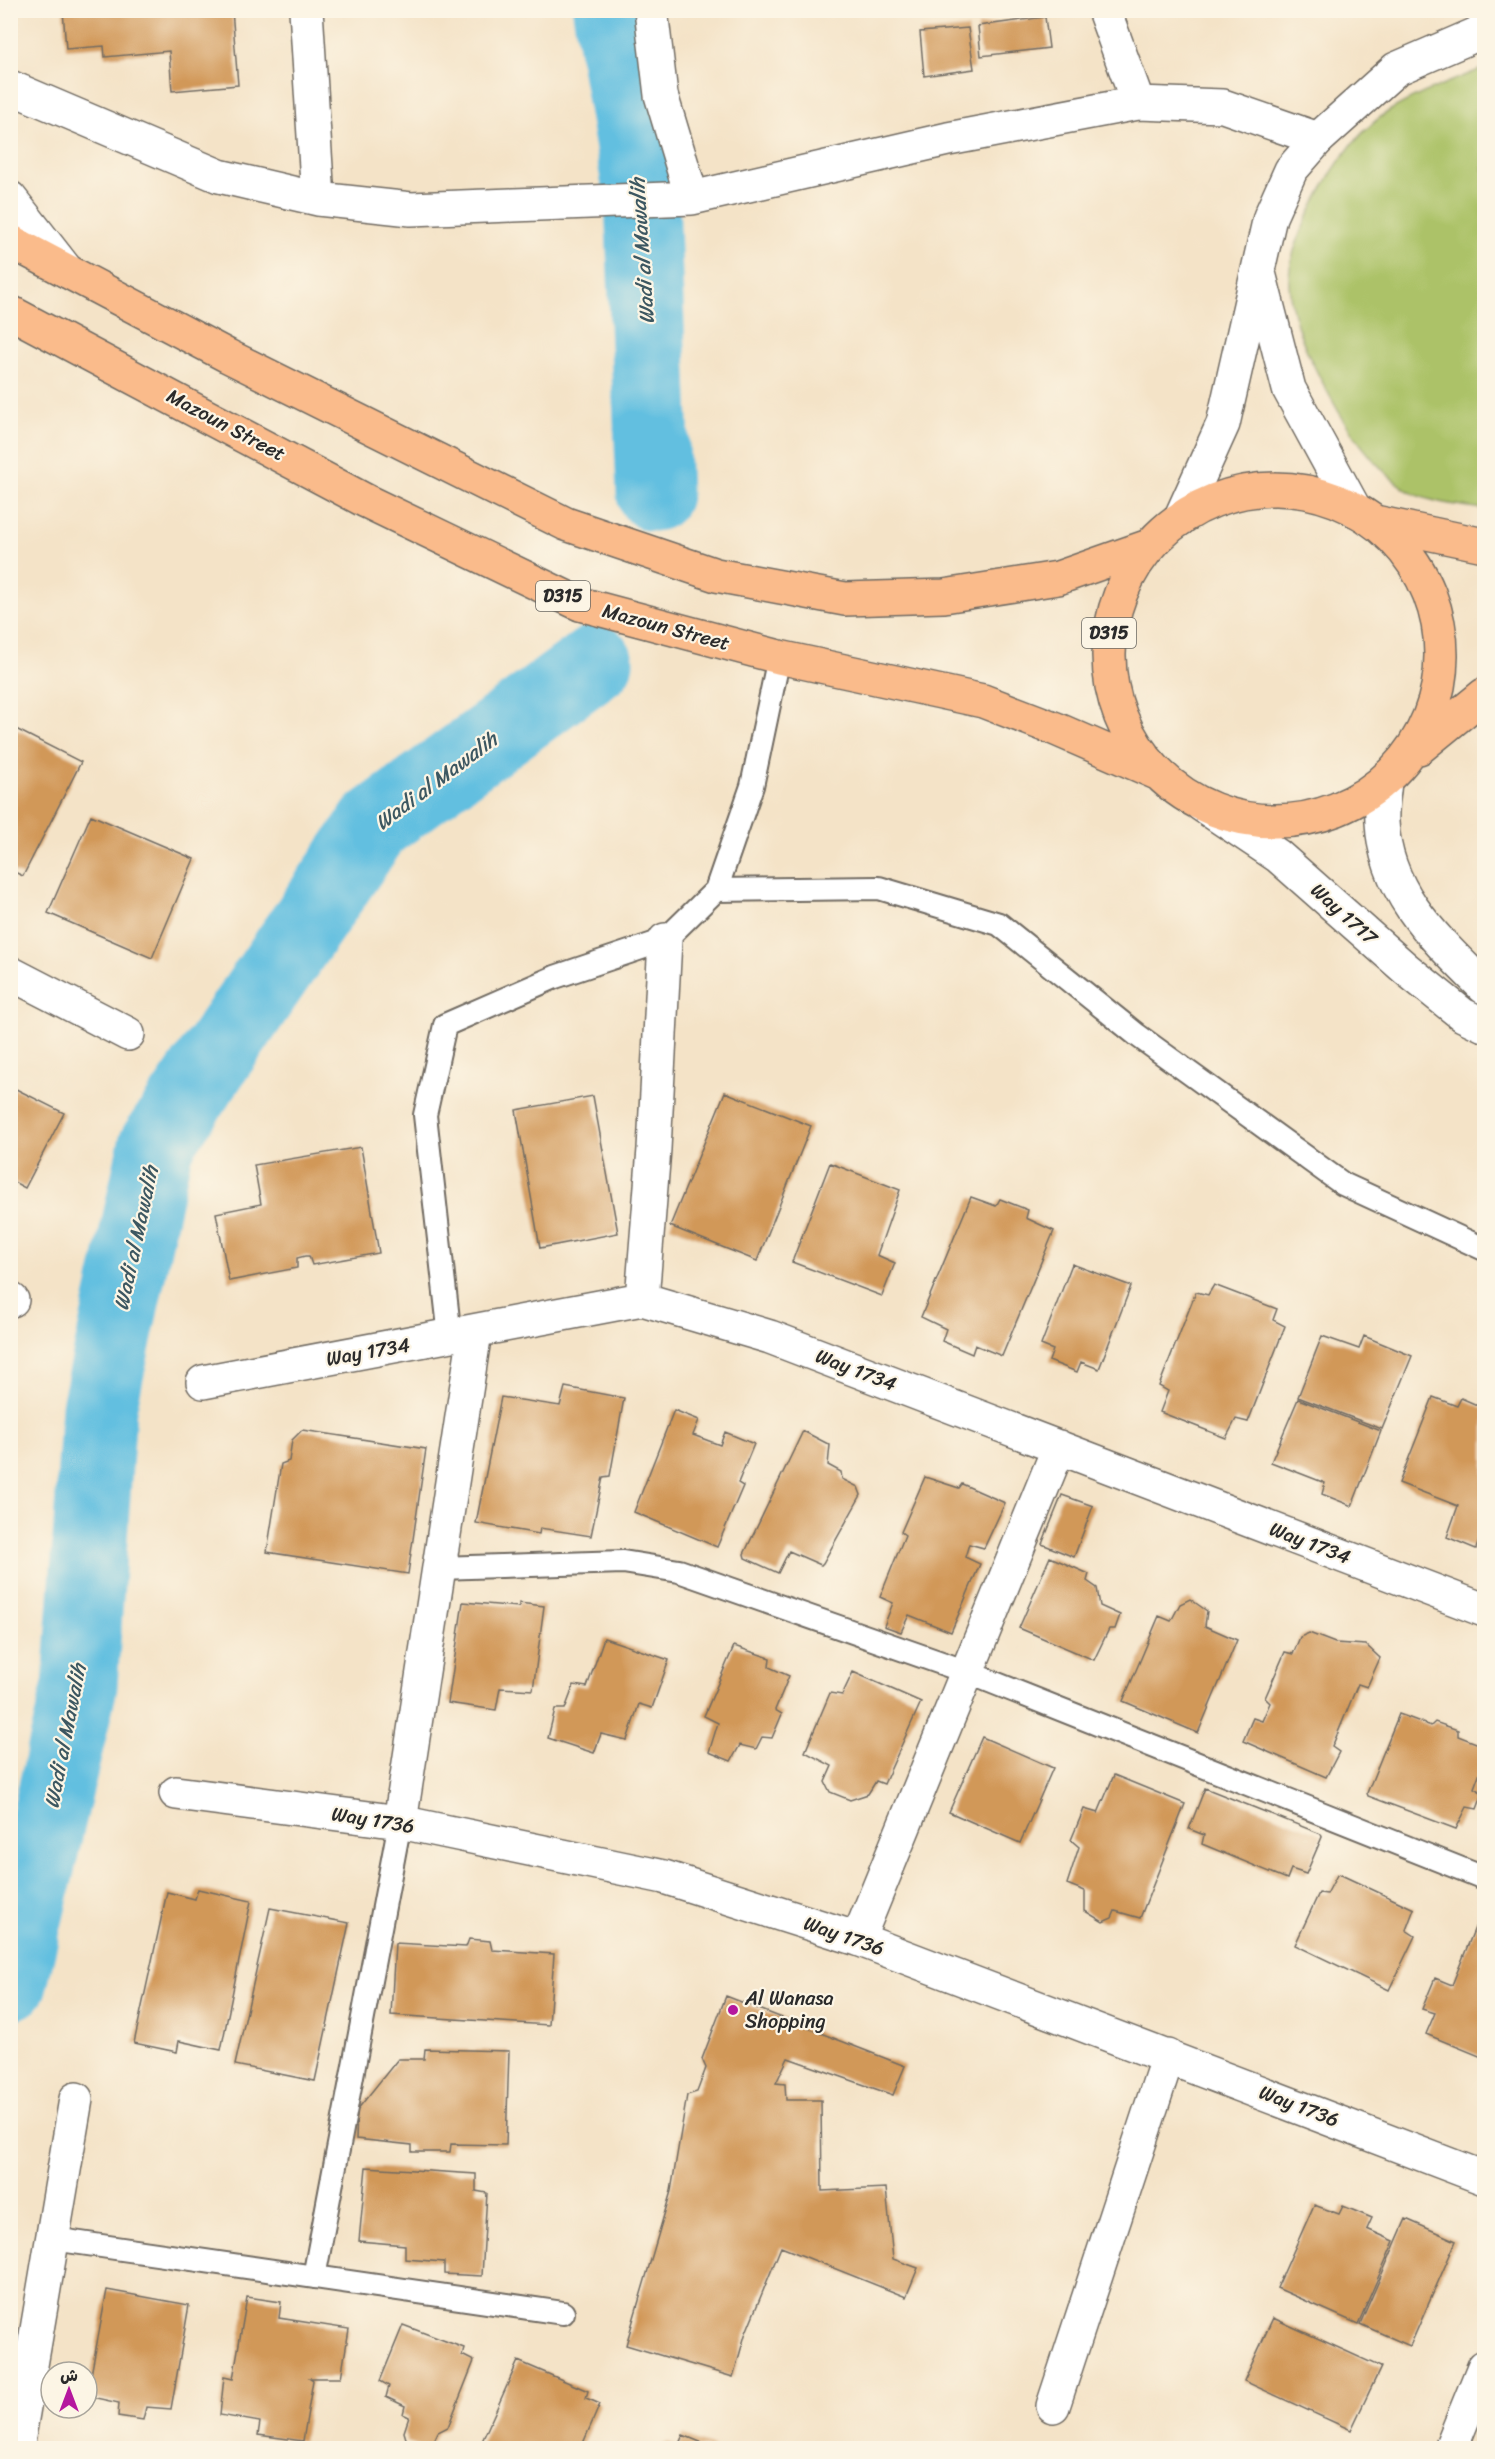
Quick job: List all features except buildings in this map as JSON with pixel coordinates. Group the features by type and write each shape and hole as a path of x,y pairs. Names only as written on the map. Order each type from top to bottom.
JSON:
{"main road":[{"name":"D315","path":"10,241 228,356 566,524 717,575 845,599 944,597 1058,578 1149,546"},
{"name":"Mazoun Street","path":"10,312 366,501 580,604 779,657 983,701 1056,729 1157,773"},
{"name":"D315","path":"1396,770 1426,725 1434,707 1441,678 1442,649 1438,619 1430,591 1415,565 1397,542 1365,516 1327,497 1297,490 1266,490 1236,494 1207,503 1180,519 1149,546 1131,571 1117,599 1110,630 1108,661 1111,692 1122,722 1136,749 1157,773 1185,796 1202,805 1232,817 1264,822 1297,820 1329,813 1359,799 1396,770 1485,695"},
{"name":"D315","path":"1365,516 1485,545"}],"street":[{"path":"306,10 318,199"},
{"path":"651,10 662,95 692,198"},
{"path":"1104,10 1138,103"},
{"path":"1180,519 1223,424 1270,217 1291,170 1318,140 1396,69 1485,31"},
{"path":"10,87 219,176 318,199 411,209 692,198 948,139 1138,103 1223,106 1318,140"},
{"path":"10,198 67,271"},
{"path":"1258,267 1289,389 1365,516"},
{"path":"1396,770 1382,822 1387,862 1404,898 1427,930 1485,987"},
{"name":"Way 1717","path":"1202,805 1278,856 1406,969 1463,1015 1485,1025"},
{"path":"642,1299 654,1149 665,940"},
{"path":"10,973 128,1034"},
{"name":"Way 1734","path":"202,1382 642,1299 770,1337 1485,1610"},
{"path":"400,1822 439,1568 462,1334"},
{"path":"858,1939 1059,1447"},
{"name":"Way 1736","path":"176,1792 400,1822 664,1877 858,1939 1485,2178"},
{"path":"1053,2406 1168,2056"},
{"path":"17,2448 76,2099"},
{"path":"1450,2448 1485,2367"}],"lane":[{"path":"462,1334 425,1115 445,1025 555,977 665,940 717,890 752,786 779,657"},
{"path":"717,890 879,888 999,924 1137,1035 1343,1184 1485,1249"},
{"path":"439,1568 623,1562 679,1571 967,1672 1485,1878"},
{"path":"314,2277 400,1822"},
{"path":"53,2239 563,2313"}],"green space":[{"path":"1484,68 1484,509 1443,503 1405,489 1363,448 1346,423 1310,358 1294,314 1289,276 1297,242 1307,218 1331,173 1351,145 1375,121 1389,111 1424,93"}],"waterway":[{"name":"Wadi al Mawalih","path":"610,10 642,201 654,494"},
{"name":"Wadi al Mawalih","path":"10,1983 80,1686 99,1408 156,1145 375,824 596,662"}],"place":[{"name":"Al Wanasa Shopping","path":"733,2010"}]}
